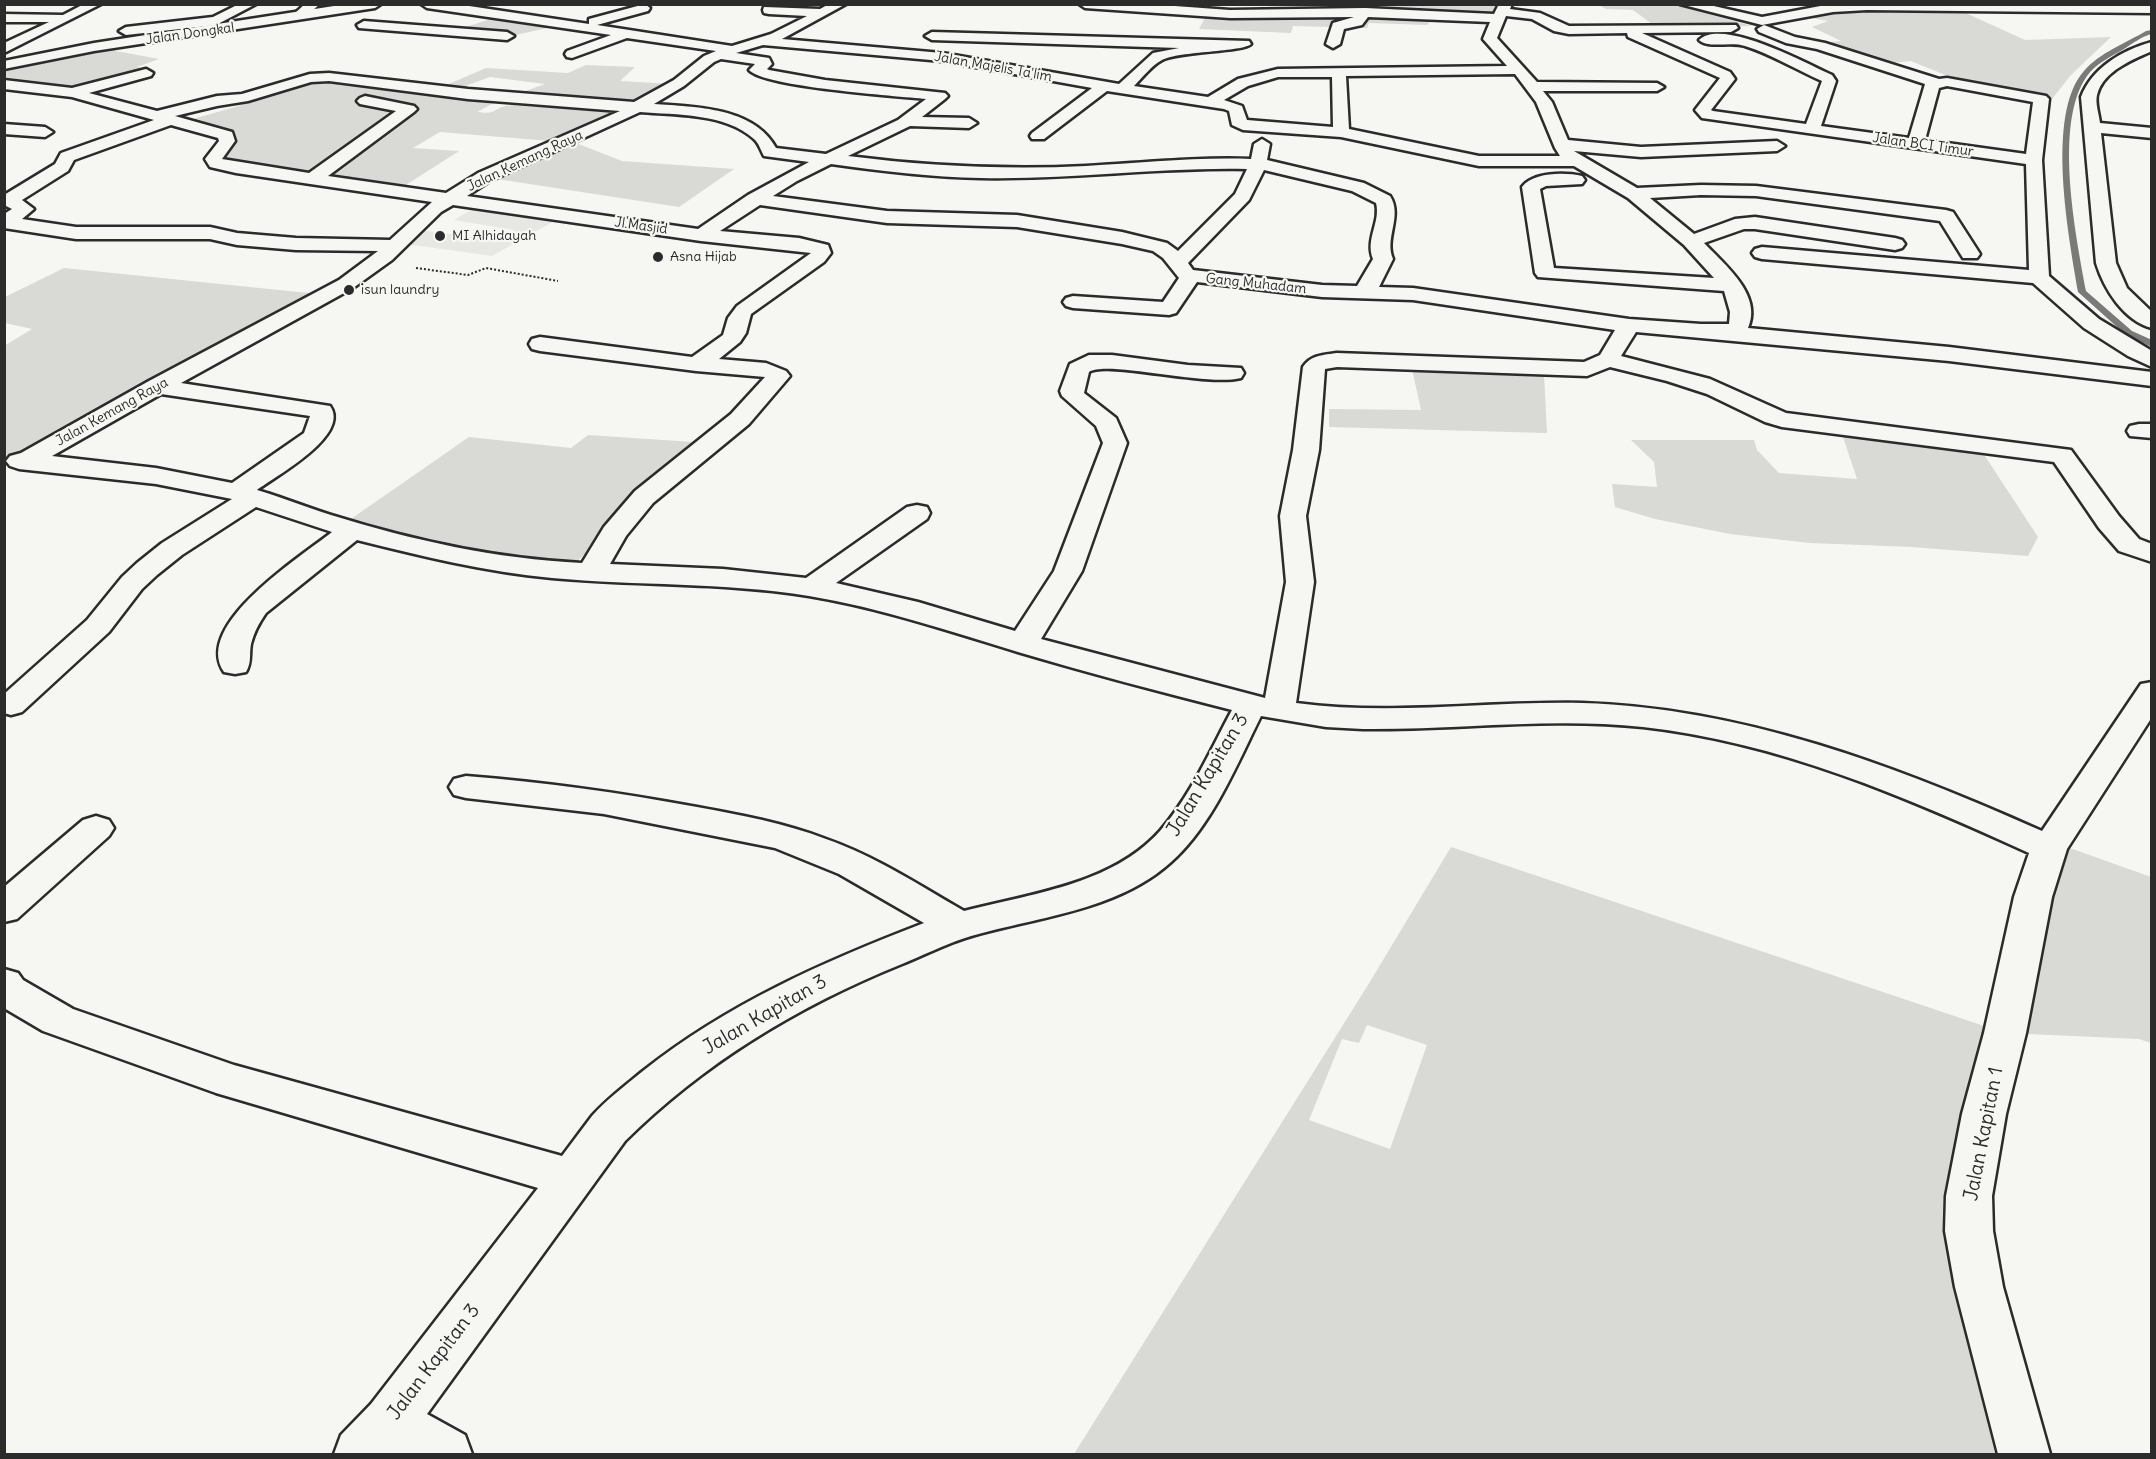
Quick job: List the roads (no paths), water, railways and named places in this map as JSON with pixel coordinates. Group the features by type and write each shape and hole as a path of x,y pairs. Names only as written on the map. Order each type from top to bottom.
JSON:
{"street":[{"path":"4,49 95,4"},
{"path":"157,15 126,31 216,21 250,4"},
{"path":"300,14 314,4"},
{"name":"Jalan Dongkal","path":"4,65 94,47 375,4"},
{"path":"427,4 468,11 498,10 561,25 629,33 724,52 764,61 765,64 756,70 769,75 834,86 944,88 938,98 908,121 790,177 693,234 667,246"},
{"path":"578,27 644,8 615,4"},
{"name":"Jalan Kemang Raya","path":"15,461 337,290 396,246 423,217 450,197 490,173 607,123 679,83 701,64 724,52 796,29 840,4"},
{"path":"1085,4 1230,14 1365,9 1502,12 1535,16 1559,28 1569,30 1762,24 1848,7 1986,5 2151,9"},
{"path":"1686,4 1762,24 1791,40 1820,46 1936,83 1947,82 2048,100 2034,160 2040,277 2058,298 2082,317 2151,360"},
{"path":"1333,44 1338,26 1357,22 1365,9"},
{"path":"450,32 498,10"},
{"path":"769,10 822,13"},
{"path":"1472,45 1490,39 1502,12"},
{"path":"4,18 69,18"},
{"path":"364,25 521,35 561,25"},
{"path":"962,38 973,26"},
{"path":"796,29 823,30"},
{"path":"572,54 629,33"},
{"path":"1634,34 1652,43 1740,40 1827,78 1829,81 1812,130"},
{"path":"919,36 1244,44"},
{"path":"1490,39 1532,86 1548,111 1565,152 1576,161 1634,194 1691,241 1732,285 1739,302 1741,320 1734,330 1716,332"},
{"path":"4,40 22,40"},
{"name":"Jalan Majelis Ta'lim","path":"762,41 942,57 1104,86 1212,102 1237,109 1238,122 1243,125 1266,128"},
{"name":"Jalan BCI Timur","path":"1652,43 1720,72 1728,79 1703,112 1718,117 1916,144 1950,155 2034,160"},
{"path":"1122,89 1158,56 1217,45"},
{"path":"2151,46 2105,72 2091,89 2083,105 2093,127 2106,263 2110,276 2141,307 2151,322"},
{"path":"849,50 825,65 833,72 901,77"},
{"path":"325,61 306,71 308,76 344,78 468,93 637,107 731,119 762,137 770,152 989,173 1092,171 1188,164 1258,164 1334,179 1366,190 1384,200 1387,210 1379,249 1383,259 1370,285 1364,291"},
{"path":"1212,102 1226,90 1261,75 1519,70"},
{"path":"1339,72 1341,132"},
{"path":"73,93 146,74"},
{"path":"4,222 26,209 9,200 62,167 67,157 165,118 217,101 243,98 314,77"},
{"path":"1916,144 1932,86 1936,83"},
{"path":"4,84 73,93 165,118"},
{"path":"1038,136 1104,86"},
{"path":"1532,86 1657,87"},
{"path":"314,178 409,109 392,104 349,99"},
{"name":"Jl.Masjid","path":"165,118 226,135 227,141 214,156 216,163 693,234 813,246 821,249 821,253 816,258 744,310 738,317 735,333 730,340 696,364"},
{"path":"908,121 969,123"},
{"path":"2093,127 2151,133"},
{"path":"1073,302 1169,309 1184,270 1243,196 1258,164 1266,128 1341,132 1479,161 1576,161"},
{"path":"4,129 45,132"},
{"path":"1563,145 1641,152 1777,146"},
{"path":"1608,179 1551,180 1533,185 1534,210 1545,273 1732,285"},
{"path":"1634,194 1701,190 1756,191 1946,216 1970,254 1755,223 1742,223 1691,241"},
{"path":"754,199 887,217 1033,223 1153,244 1166,250 1184,270"},
{"path":"4,222 76,233 210,234 237,239 296,244 396,246"},
{"path":"1762,253 2040,277"},
{"name":"Gang Muhadam","path":"1184,270 1322,291 1413,294 1629,325 1949,354 2151,379"},
{"path":"1629,325 1608,360 1680,377 1713,388 1762,413 1782,420 2062,455 2109,522 2130,545 2151,554"},
{"path":"540,344 772,373 740,419 644,497 614,533 591,573"},
{"name":"Jalan Kapitan 3","path":"375,1438 609,1128 641,1095 728,1034 783,1001 844,970 959,926 1061,899 1110,882 1160,853 1182,826 1212,778 1265,707 1297,605 1299,582 1293,516 1306,450 1314,367 1326,361 1358,360 1578,370 1593,368 1608,360"},
{"path":"1023,643 1068,571 1115,443 1107,423 1074,396 1072,391 1078,369 1089,362 1101,361 1166,370 1233,374"},
{"path":"11,705 98,626 132,583 147,569 244,495 314,437 321,424 322,411 157,386"},
{"path":"15,461 149,476 244,495 352,529 500,563 591,573 702,576 811,588 872,599 1023,643 1265,707 1315,717 1356,720 1583,713 1641,716 1707,727 1795,748 1858,768 1971,812 2049,848"},
{"path":"811,588 917,513"},
{"path":"235,665 235,646 242,626 256,607 352,529"},
{"name":"Jalan Kapitan 1","path":"2024,1455 1979,1287 1969,1231 1970,1196 1984,1114 2005,1033 2033,897 2049,848 2147,707"},
{"path":"466,787 550,794 647,810 732,826 814,848 878,878 959,926"},
{"path":"4,909 96,828"},
{"path":"6,990 58,1020 231,1081 571,1178"},
{"path":"375,1438 446,1455"}],"waterway":[{"path":"2152,32 2148,32 2116,51 2086,72 2075,90 2069,115 2066,145 2070,211 2082,292 2129,333 2152,344"}],"place":[{"name":"MI Alhidayah","path":"440,236"},
{"name":"Asna Hijab","path":"658,257"},
{"name":"isun laundry","path":"349,290"}]}
